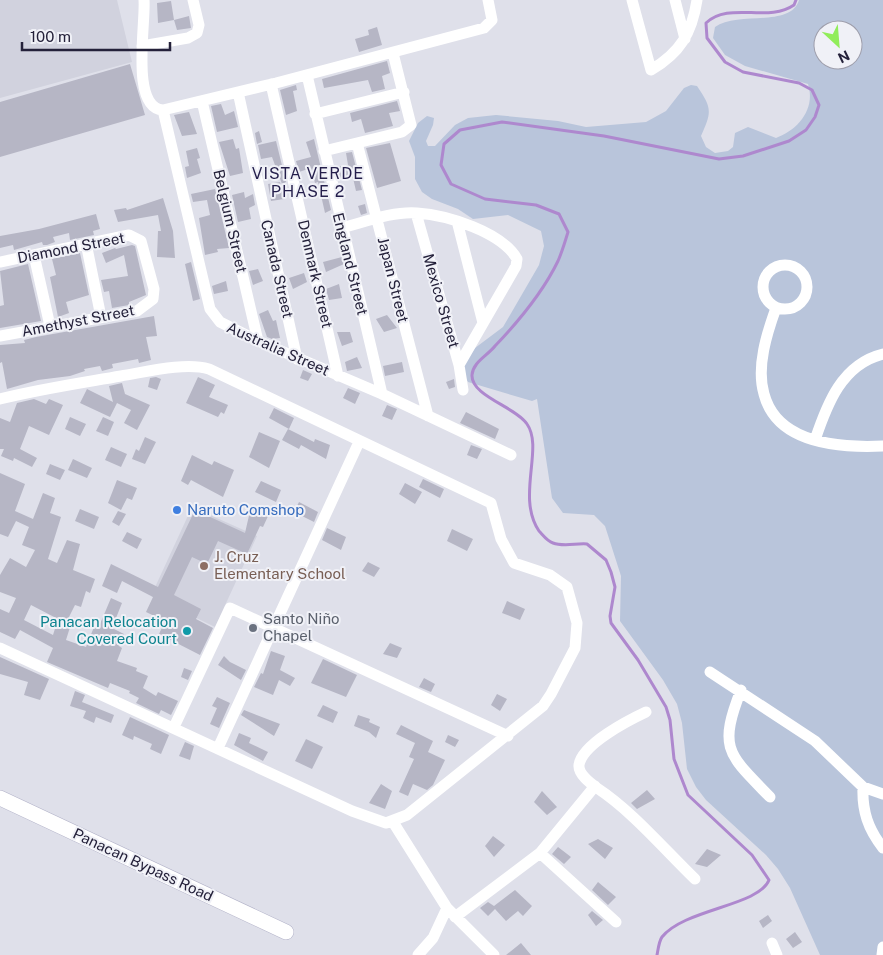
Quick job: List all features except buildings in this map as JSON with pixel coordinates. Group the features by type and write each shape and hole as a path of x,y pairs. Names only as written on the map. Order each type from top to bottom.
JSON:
{"main road":[{"name":"Panacan Bypass Road","path":"0,798 286,932"}],"street":[{"path":"144,0 143,79 149,102 154,108 163,110 307,75 484,28 492,20 488,0"},
{"path":"142,46 188,38 197,34 199,26 194,0"},
{"path":"632,0 651,70 672,56 685,39 696,0"},
{"path":"675,0 685,39"},
{"path":"324,151 407,129 411,121 393,53"},
{"name":"England Street","path":"307,75 382,394"},
{"name":"Denmark Street","path":"271,84 338,376"},
{"name":"Canada Street","path":"238,92 297,359"},
{"path":"316,114 404,92"},
{"name":"Belgium Street","path":"202,101 258,341"},
{"name":"Australia Street","path":"163,110 210,309 220,322 297,359 382,394 511,455"},
{"name":"Japan Street","path":"357,143 428,416"},
{"path":"342,228 377,218 416,213 457,221 490,235 513,254 516,259 516,266 459,365"},
{"name":"Mexico Street","path":"416,213 459,365 463,390"},
{"path":"457,221 482,323"},
{"name":"Diamond Street","path":"0,262 129,235 141,240"},
{"name":"Amethyst Street","path":"0,336 137,311 153,299 154,289 141,240"},
{"path":"86,243 101,317"},
{"path":"34,255 50,326"},
{"path":"785,265 798,268 808,285 805,298 795,308 782,310 776,308 766,299 763,293 764,280 767,274 778,266 785,265"},
{"path":"776,308 764,354 763,393 768,406 786,428 800,436 840,445 883,446"},
{"path":"815,440 826,409 847,373 867,359 883,354"},
{"path":"0,399 138,374 200,366 247,386 359,442 491,503 501,538 514,563 550,575 567,587 577,622 575,648 543,706 508,736 407,815 386,824 373,820 0,648"},
{"path":"218,748 359,442"},
{"path":"174,727 230,608 508,736"},
{"path":"710,672 741,690 815,741 863,787 883,794"},
{"path":"741,690 730,718 729,746 736,760 770,796"},
{"path":"646,712 611,731 583,757 579,763 579,769 594,786 620,806 695,879"},
{"path":"455,917 540,853 594,786"},
{"path":"863,787 862,802 866,821 883,848"},
{"path":"394,822 447,908 494,955"},
{"path":"540,853 616,922"},
{"path":"418,955 433,938 447,908"},
{"path":"772,943 778,955"},
{"path":"882,955 883,947"}],"shaded area":[{"path":"0,0 117,0 132,62 0,98"},
{"path":"799,0 883,0 883,955 820,955 790,888 778,869 766,855 706,800 696,787 687,769 682,723 677,704 663,680 620,621 621,576 605,526 594,515 563,513 552,498 537,399 532,401 468,382 464,375 464,364 475,348 503,327 539,265 544,246 541,231 508,215 473,219 458,209 432,199 422,192 415,179 415,157 409,141 418,123 427,116 434,118 426,141 428,146 435,146 455,125 468,118 496,115 558,121 586,127 646,122 666,111 684,88 691,85 697,86 708,105 709,115 701,136 706,147 715,153 728,151 733,147 735,133 748,127 776,138 791,130 803,117 809,102 808,84 745,66 725,55 713,38 715,27 725,22 775,17 786,14 794,9"},
{"name":"J. Cruz Elementary School","path":"192,507 257,536 215,627 151,596"}],"waterway":[{"path":"657,955 662,937 673,928 687,920 751,896 762,889 769,880 752,855 688,795 674,759 670,720 666,707 638,660 611,623 610,616 615,587 606,560 587,544 566,545 553,543 539,531 533,518 530,503 533,446 527,424 514,412 486,395 474,382 472,375 475,366 492,350 530,306 552,272 568,232 559,214 536,205 485,199 451,184 441,165 444,144 460,130 502,122 604,136 719,159 743,156 789,141 806,130 815,117 819,105 812,90 799,83 743,72 725,62 707,38 706,23 726,13 761,13 784,10 794,5 796,0"}],"place":[{"name":"Naruto Comshop","path":"177,510"},
{"name":"J. Cruz Elementary School","path":"204,566"},
{"name":"Santo Niño Chapel","path":"253,628"},
{"name":"Panacan Relocation Covered Court","path":"187,631"}],"district":[{"name":"VISTA VERDE PHASE 2","path":"308,182"}]}
